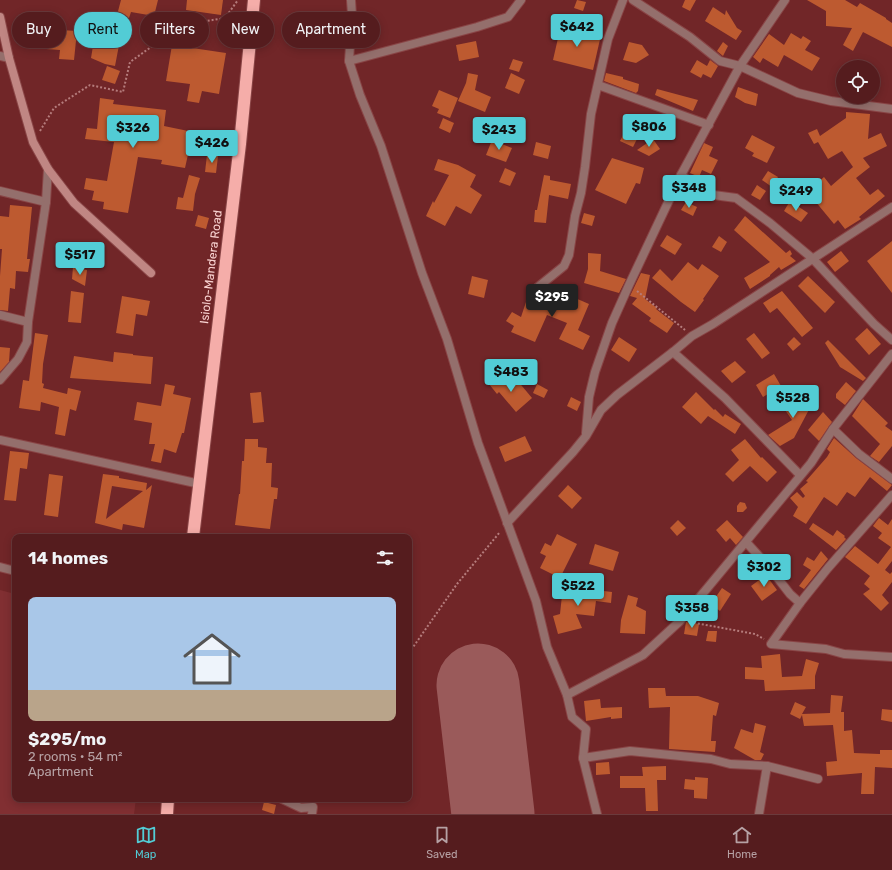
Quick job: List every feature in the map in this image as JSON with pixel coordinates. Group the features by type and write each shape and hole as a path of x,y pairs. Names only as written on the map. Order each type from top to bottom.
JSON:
{"highway":[{"name":"Isiolo-Mandera Road","path":"194,534 240,144 254,0"},
{"path":"167,814 168,802"}],"main road":[{"path":"0,17 9,58 33,142 48,169 74,203 151,273"}],"street":[{"path":"351,0 352,15 349,61 360,95 381,146 422,274 447,339 478,443 536,602 547,647 567,695 572,717 586,729 583,758 597,814"},
{"path":"349,61 508,17 521,0"},
{"path":"533,291 564,266 569,255 575,216 583,180 591,114 608,39 623,0"},
{"path":"633,0 690,37 720,61 740,66 798,93 845,103 892,108"},
{"path":"586,436 589,397 594,372 629,285 681,175 740,66 785,0"},
{"path":"0,56 9,58"},
{"path":"598,85 709,125"},
{"path":"0,380 18,359 27,342 28,322 46,202 48,169"},
{"path":"681,175 706,194 736,198 770,223 812,258 874,324 892,340"},
{"path":"0,191 46,202"},
{"path":"507,523 573,452 586,436 601,410 623,390 692,336 713,324 892,207"},
{"path":"0,315 28,322"},
{"path":"673,352 725,398 800,475"},
{"path":"567,695 643,655 680,621 811,463 832,429 892,354"},
{"path":"832,429 859,454 892,479"},
{"path":"0,440 200,484"},
{"path":"892,495 860,530 800,603 772,644 826,650 844,654 892,657"},
{"path":"746,542 770,567 790,594 800,603"},
{"path":"0,567 12,570"},
{"path":"583,758 630,751 711,758 730,764 767,766 818,779"},
{"path":"759,814 767,766"},
{"path":"288,802 301,808 313,807 312,814"}],"path":[{"path":"33,142 54,108 90,84 123,92 130,62 182,25 226,18 238,0"},
{"path":"629,285 692,336"},
{"path":"412,649 457,584 507,523"},
{"path":"680,621 755,634 772,644"}],"shaded area":[{"path":"0,590 12,593 12,802 136,802 134,814 0,814"}],"building":[{"path":"121,0 158,0 155,12 140,12 140,14 118,12"},
{"path":"187,0 223,0 221,12 217,12 217,14 209,13 209,12 186,10"},
{"path":"577,0 586,2 583,11 574,8"},
{"path":"685,0 696,0 690,11 682,7"},
{"path":"807,0 845,0 857,7 860,3 892,23 892,47 863,32 853,51 843,45 852,28 826,26 826,11"},
{"path":"713,7 725,15 726,10 737,28 742,31 736,40 705,21"},
{"path":"561,25 601,35 593,70 553,60"},
{"path":"66,30 74,31 74,48 75,48 74,60 59,59 60,50 46,49 66,48"},
{"path":"791,33 801,39 803,36 811,41 805,50 820,58 812,71 784,55 778,67 763,58 760,63 753,57 769,34 784,45"},
{"path":"476,41 479,57 459,61 456,45"},
{"path":"629,42 642,45 649,55 636,63 623,60"},
{"path":"723,42 728,46 723,56 717,51"},
{"path":"93,48 118,48 115,66 105,64 91,58"},
{"path":"172,48 192,48 226,53 219,94 202,91 199,103 187,101 190,84 166,81"},
{"path":"513,59 523,62 519,72 509,69"},
{"path":"697,60 707,66 710,60 718,66 711,78 703,74 701,78 690,72"},
{"path":"107,66 120,71 115,84 102,80"},
{"path":"468,73 478,75 475,90 491,97 485,112 458,101 466,83"},
{"path":"511,73 525,80 519,94 505,88"},
{"path":"606,73 623,77 623,79 639,84 638,91 636,93 604,81"},
{"path":"738,87 758,94 756,106 745,103 735,97"},
{"path":"657,89 698,100 693,111 655,95"},
{"path":"439,90 458,98 450,118 437,113 439,109 432,106"},
{"path":"100,98 114,100 113,104 166,110 164,126 193,132 185,168 161,164 162,160 138,157 128,213 103,209 104,202 92,200 94,191 84,189 86,178 107,181 114,142 85,139 87,128 97,129"},
{"path":"846,112 870,114 868,139 881,133 887,146 863,158 870,167 856,178 870,195 878,189 885,196 859,217 861,219 845,229 838,220 834,224 801,184 809,178 815,185 824,177 831,186 853,167 842,151 828,159 818,142 814,144 808,133 817,129 820,136 846,118"},
{"path":"443,118 454,123 450,133 439,128"},
{"path":"630,122 642,129 633,147 620,141"},
{"path":"752,135 775,147 767,163 752,156 754,153 745,148"},
{"path":"653,139 660,149 649,156 637,150"},
{"path":"492,140 512,148 506,162 486,155"},
{"path":"536,142 551,146 548,159 533,155"},
{"path":"704,143 713,147 709,156 718,160 711,174 702,170 699,177 690,173"},
{"path":"207,155 218,156 216,173 205,172"},
{"path":"612,158 644,168 640,184 636,183 626,204 595,190"},
{"path":"438,159 458,165 476,175 470,187 482,195 471,214 456,206 445,226 426,216 433,201 434,203 449,175 434,170"},
{"path":"505,168 516,173 510,186 499,182"},
{"path":"768,171 778,177 772,187 762,180"},
{"path":"189,175 200,178 195,194 193,211 176,209 178,197 183,198"},
{"path":"544,175 550,176 550,180 571,184 568,199 549,195 546,223 534,222 535,210 537,210"},
{"path":"757,185 766,191 760,200 751,195"},
{"path":"790,201 808,213 801,222 784,211"},
{"path":"686,202 697,207 693,216 681,210"},
{"path":"10,205 32,207 27,259 30,259 28,272 16,271 15,289 10,288 8,311 0,310 2,249 0,249 0,216 9,217"},
{"path":"584,213 595,216 592,226 581,223"},
{"path":"198,215 209,218 206,229 195,226"},
{"path":"745,216 786,253 790,250 792,254 790,256 796,261 781,270 779,267 770,276 750,289 744,278 770,262 734,230"},
{"path":"667,235 682,244 675,255 660,246"},
{"path":"719,236 727,242 721,252 712,247"},
{"path":"892,241 892,293 867,261"},
{"path":"68,251 79,258 73,267 59,265"},
{"path":"841,251 849,261 835,272 827,262"},
{"path":"588,253 601,254 600,271 626,279 619,293 584,283 588,269"},
{"path":"688,262 698,270 702,264 719,276 695,312 652,278 660,269 672,281"},
{"path":"73,267 87,270 85,286 72,279"},
{"path":"641,273 650,275 645,299 674,323 667,333 649,321 651,318 632,304 637,298 630,296"},
{"path":"472,276 488,280 484,298 468,294"},
{"path":"808,276 835,302 825,313 798,286"},
{"path":"545,289 559,294 559,291 589,304 578,330 590,336 583,350 559,339 567,323 547,315 535,342 511,332 514,326 506,321 512,312 521,317 527,299 540,303"},
{"path":"71,291 84,293 81,323 68,322"},
{"path":"782,291 813,328 802,337 777,308 770,313 763,303"},
{"path":"122,296 150,301 147,316 136,314 133,336 116,333"},
{"path":"867,328 881,344 869,355 855,339"},
{"path":"35,333 48,335 43,364 43,388 67,394 68,388 81,391 76,411 70,409 65,436 55,434 59,407 41,402 40,411 19,408 23,380 29,381"},
{"path":"754,333 770,353 762,359 746,339"},
{"path":"619,337 637,349 629,362 611,350"},
{"path":"794,337 801,344 793,351 787,344"},
{"path":"828,340 866,378 863,381 840,367 825,343"},
{"path":"0,347 10,348 9,362 0,372"},
{"path":"114,352 153,357 151,384 70,378 74,356 113,362"},
{"path":"735,361 746,372 732,383 721,371"},
{"path":"500,374 510,386 517,380 532,398 516,412 499,392 497,394 489,384"},
{"path":"774,374 781,386 763,397 756,385"},
{"path":"846,382 856,391 845,405 836,398 836,394"},
{"path":"165,384 175,386 173,394 191,398 184,433 182,433 176,453 164,449 161,463 151,461 155,444 149,444 152,423 134,420 137,402 161,406"},
{"path":"537,384 548,390 544,398 533,393"},
{"path":"261,392 264,422 253,423 250,393"},
{"path":"696,392 723,417 725,414 741,424 735,434 708,416 701,424 682,407"},
{"path":"804,392 813,402 794,438 780,446 768,435 792,420 783,407"},
{"path":"571,397 581,402 577,411 567,406"},
{"path":"863,399 888,423 885,426 892,431 892,446 879,462 870,456 880,444 852,416"},
{"path":"823,412 832,422 819,441 808,430"},
{"path":"525,436 532,451 505,462 499,447"},
{"path":"834,438 856,458 892,485 887,491 870,477 855,497 847,492 837,506 824,497 806,524 793,516 798,507 790,498 797,492 803,498 805,496 800,489 808,482 806,481 827,457 830,452 827,449"},
{"path":"245,439 258,439 258,447 267,448 266,463 272,463 271,487 278,488 277,499 274,499 270,529 235,525 240,494 242,461 244,461"},
{"path":"745,439 761,458 762,457 777,472 767,482 750,466 733,482 725,474 739,460 731,450"},
{"path":"10,451 29,453 27,469 20,468 16,501 4,500"},
{"path":"49,474 63,476 58,517 44,515"},
{"path":"103,474 119,476 119,478 147,483 146,490 152,485 144,528 123,524 122,530 95,523","holes":["112,486 143,491 106,519"]},
{"path":"568,485 582,498 572,509 558,496"},
{"path":"740,502 745,503 747,508 743,512 737,512 737,506"},
{"path":"879,518 888,525 892,519 892,561 885,570 890,574 892,572 892,582 882,595 889,603 881,611 863,594 870,589 864,584 870,576 845,557 855,546 878,564 891,547 878,538 882,533 873,526"},
{"path":"678,520 686,528 677,536 670,528"},
{"path":"727,520 743,537 736,545 730,538 726,542 716,530"},
{"path":"813,523 833,536 837,530 845,536 844,537 846,539 836,550 809,529"},
{"path":"557,534 577,544 560,578 540,568 546,556 540,553 545,543 551,546"},
{"path":"595,544 619,552 613,571 589,564"},
{"path":"821,551 828,559 804,589 799,586 811,570 803,565 807,557 814,561"},
{"path":"766,575 777,590 762,601 751,586"},
{"path":"563,586 612,592 611,603 596,601 594,616 576,614 582,628 558,634 553,616 560,614"},
{"path":"722,588 731,594 720,611 711,604"},
{"path":"628,595 638,598 636,606 646,611 645,634 620,633 621,620"},
{"path":"686,622 699,624 697,636 684,634"},
{"path":"708,631 717,631 716,642 706,641"},
{"path":"780,654 782,677 802,676 806,659 819,663 815,676 815,689 765,691 764,680 745,679 745,667 762,668 761,656"},
{"path":"648,688 665,688 666,696 698,696 719,703 716,716 713,715 711,741 716,741 715,752 669,749 670,707 649,708"},
{"path":"831,695 843,696 841,712 844,712 844,731 852,730 854,753 880,754 880,750 892,750 892,768 875,767 874,794 861,794 862,773 827,776 826,762 837,761 833,725 804,726 802,715 800,719 790,714 795,702 806,707 802,714 830,713"},
{"path":"600,699 601,708 622,707 622,718 611,719 611,717 586,721 584,701"},
{"path":"882,709 892,710 892,722 881,720"},
{"path":"755,723 766,726 760,752 764,754 761,760 755,760 734,748 741,729 753,733"},
{"path":"609,762 610,774 596,775 596,763"},
{"path":"666,766 666,780 657,780 658,811 646,811 645,788 620,788 620,776 643,776 642,767"},
{"path":"695,777 708,778 707,799 694,798 694,790 684,789 685,779 695,780"},
{"path":"264,802 276,805 274,814 262,810"}],"runway":[{"path":"478,685 493,814"}]}
